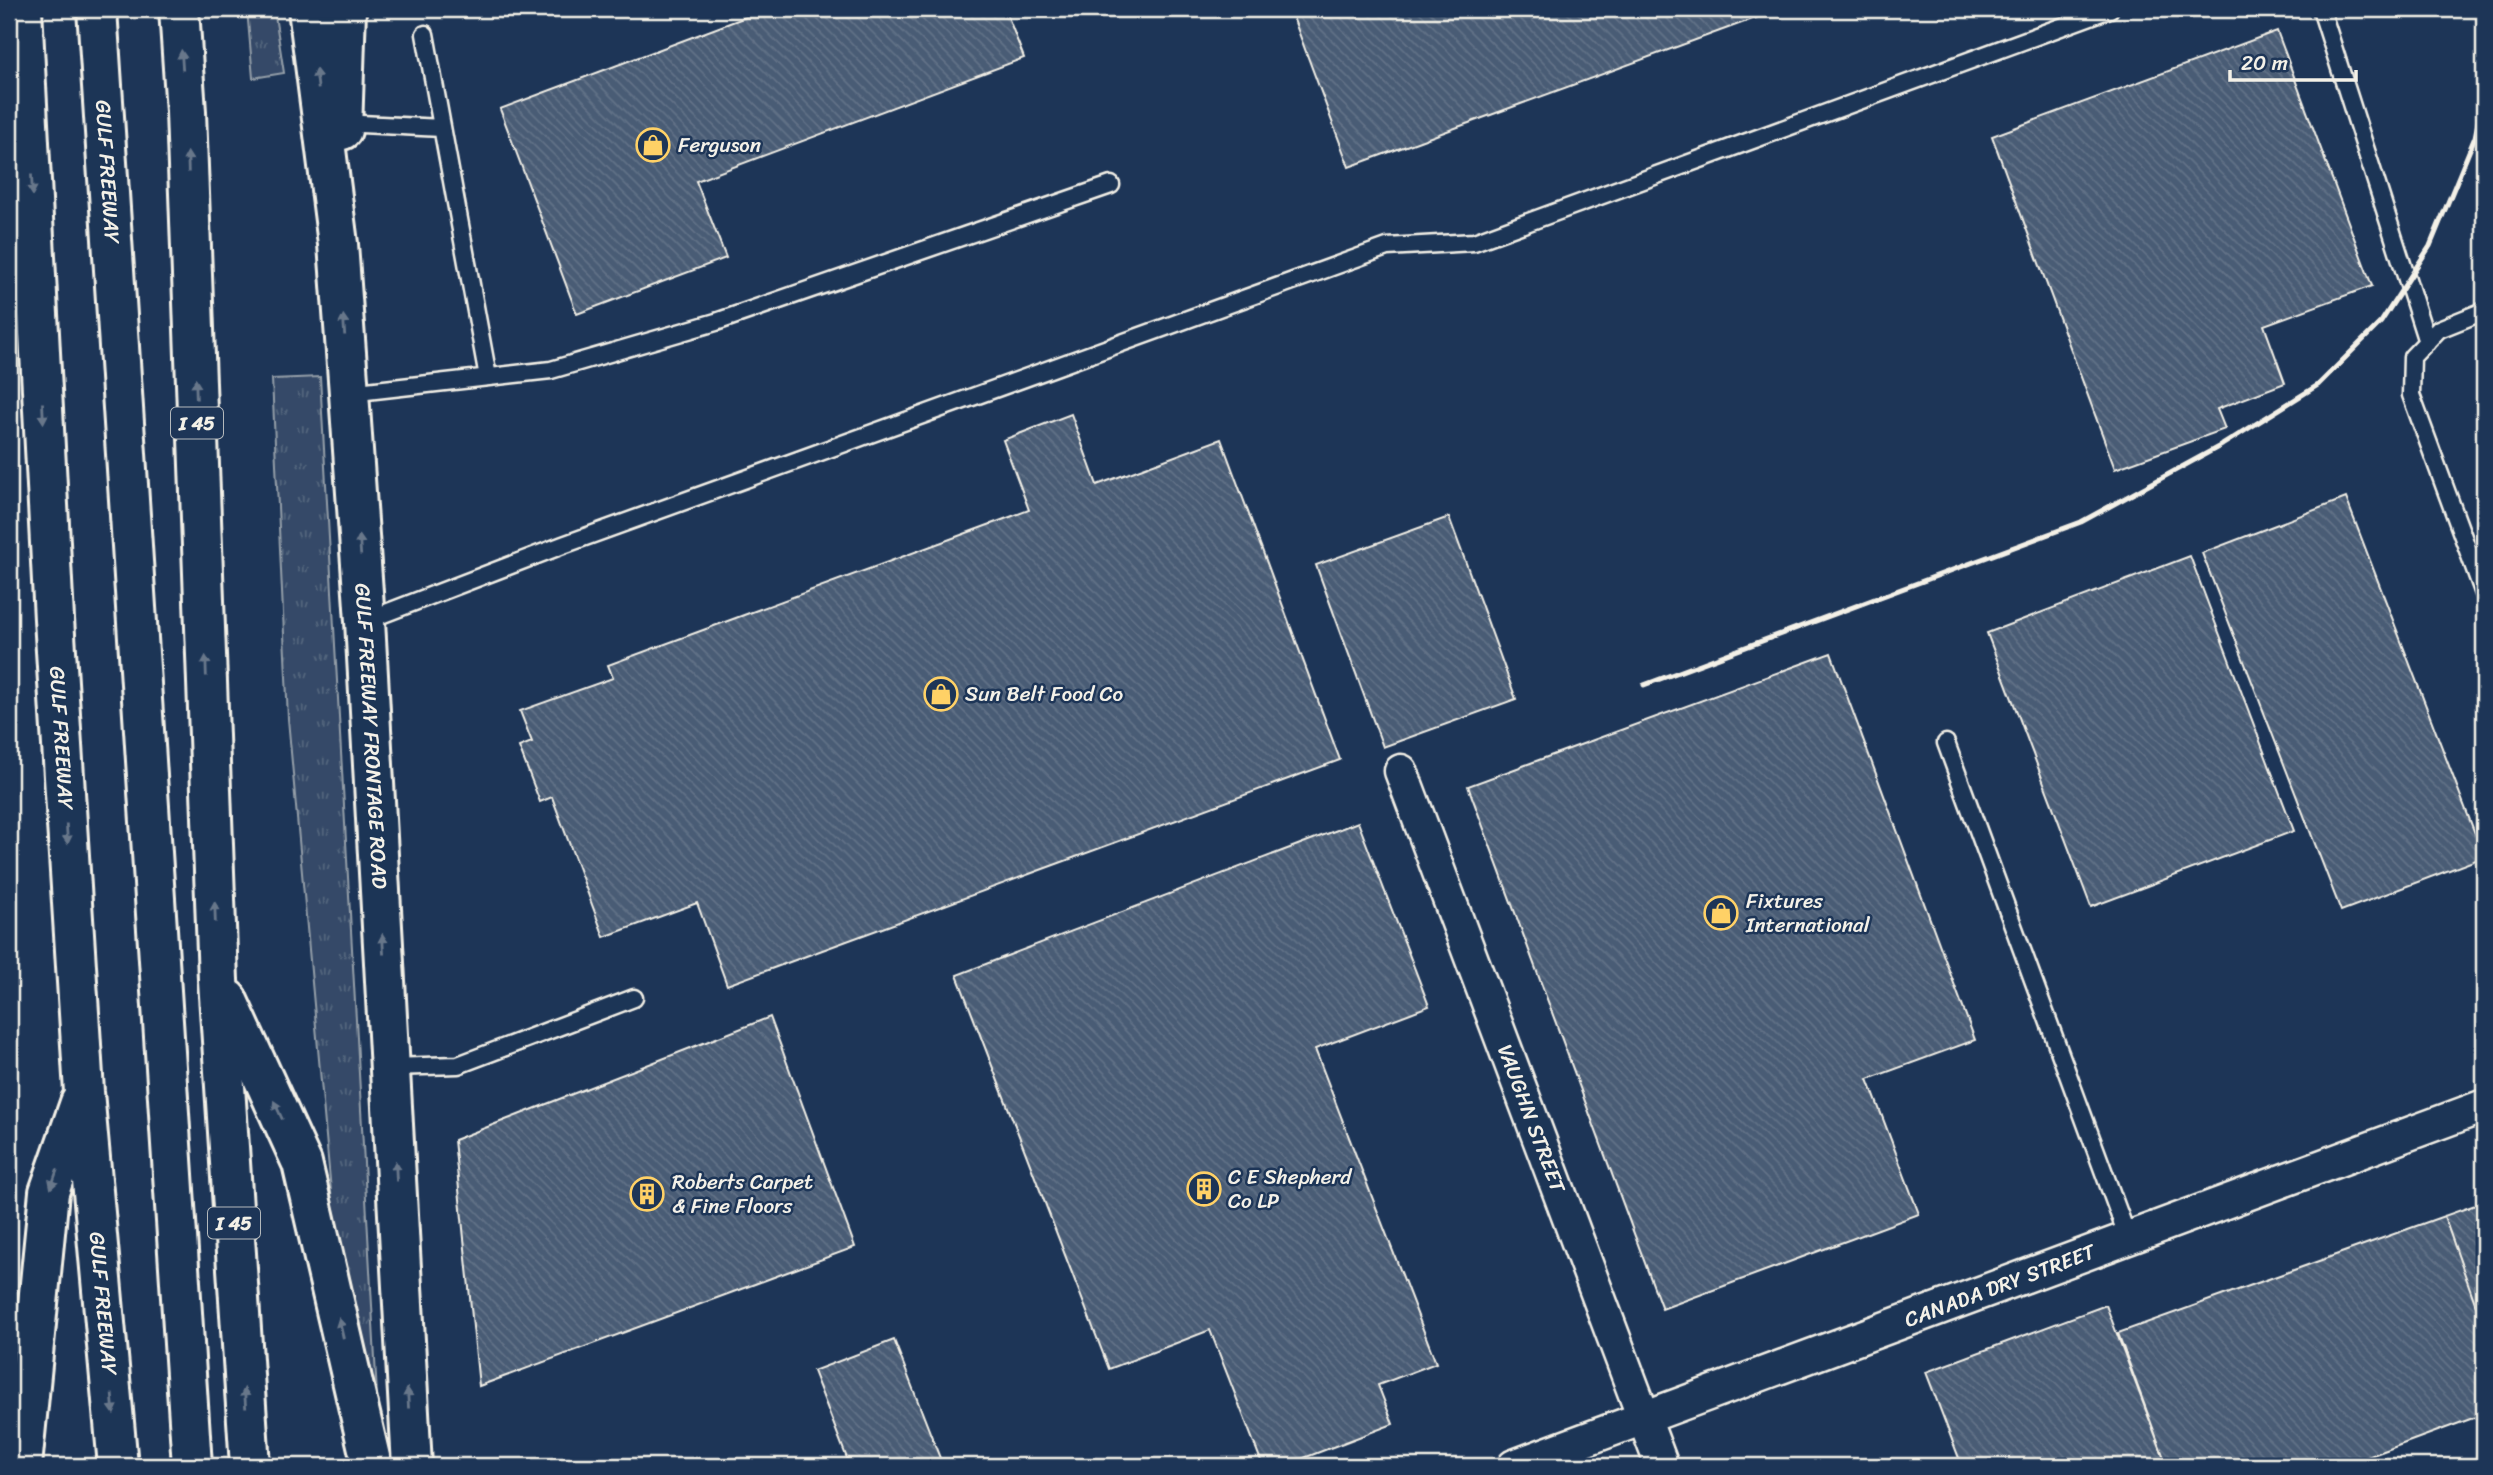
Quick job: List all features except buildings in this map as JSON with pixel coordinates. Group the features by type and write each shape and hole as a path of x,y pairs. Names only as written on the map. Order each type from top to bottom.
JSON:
{"main road":[{"name":"GULF FREEWAY","path":"22,9 54,619 84,1092 118,1466"},
{"name":"GULF FREEWAY","path":"97,9 192,1466"},
{"name":"I 45","path":"179,9 186,111 218,980 250,1466"},
{"path":"308,9 333,122"},
{"path":"333,122 346,9"},
{"name":"GULF FREEWAY FRONTAGE ROAD","path":"333,122 338,244 365,621 412,1466"},
{"path":"218,980 302,1163 372,1466"},
{"path":"22,1466 49,1192 84,1092"}],"street":[{"name":"VAUGHN STREET","path":"1401,771 1662,1466"},
{"name":"CANADA DRY STREET","path":"1514,1466 2484,1106"}],"lane":[{"path":"365,621 589,536 1387,247 1474,242 2109,9"},
{"path":"2321,9 2427,342"},
{"path":"425,34 488,377"},
{"path":"333,122 442,128"},
{"path":"349,393 551,370 716,322 1111,185"},
{"path":"2484,312 2439,329 2412,357 2411,395 2484,594"},
{"path":"1946,743 2128,1238"},
{"path":"390,1067 458,1065 634,998"}],"green space":[{"path":"247,9 274,9 284,73 253,78"},
{"path":"320,377 377,1395 360,1396 333,1213 288,719 272,379"},
{"path":"9,1011 15,1173 10,1357 9,1357"}],"railway":[{"path":"1644,685 2081,522 2222,445 2318,385 2381,322 2430,246 2475,137 2484,94"}],"place":[{"name":"Ferguson","path":"653,145"},
{"name":"Sun Belt Food Co","path":"941,694"},
{"name":"Fixtures International","path":"1721,913"},
{"name":"C E Shepherd Co LP","path":"1204,1189"},
{"name":"Roberts Carpet & Fine Floors","path":"647,1194"}]}
